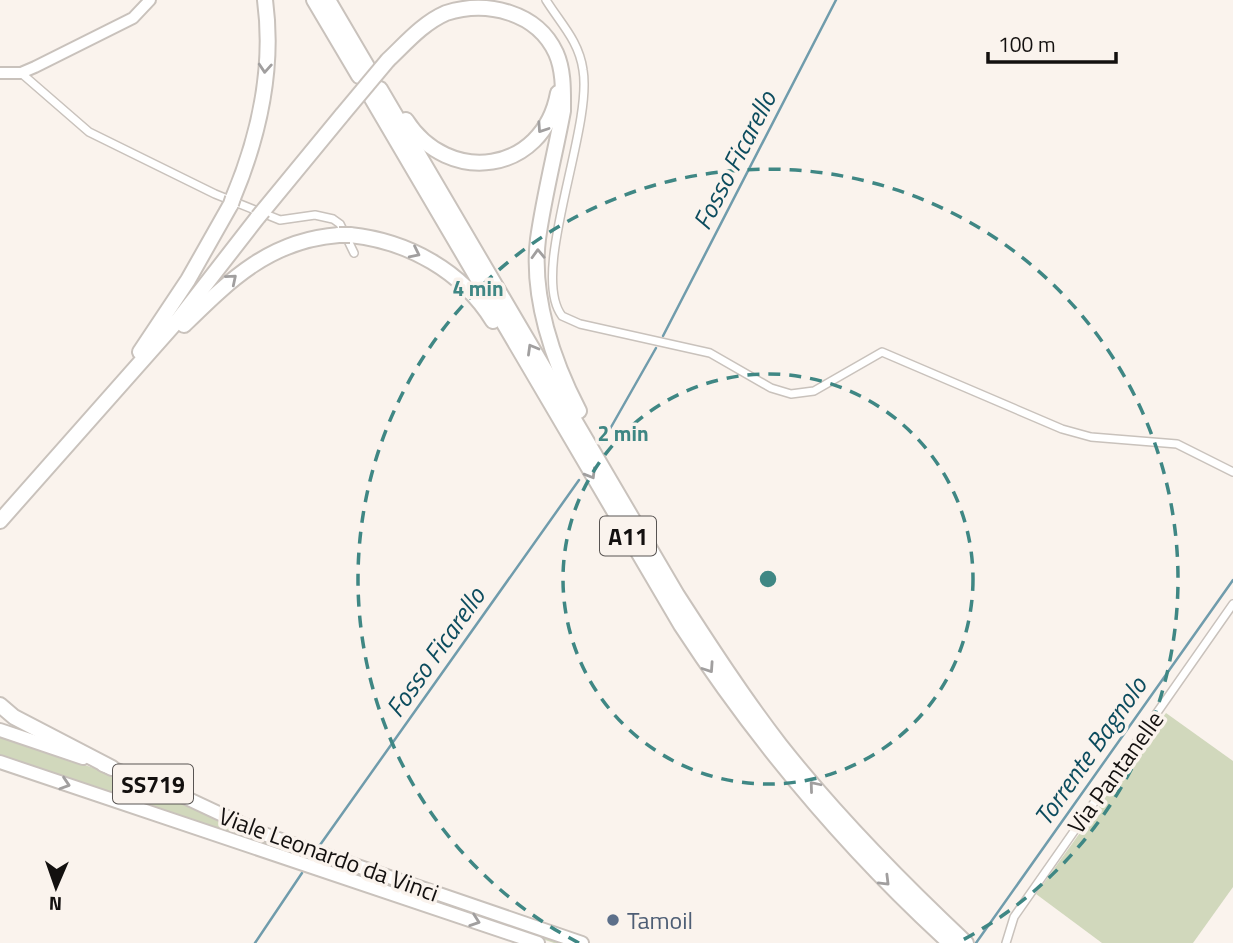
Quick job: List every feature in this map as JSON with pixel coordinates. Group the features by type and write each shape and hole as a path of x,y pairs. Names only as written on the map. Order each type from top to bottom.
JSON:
{"highway":[{"path":"127,374 188,280 232,201 250,151 262,104 267,52 265,0"},
{"path":"314,0 366,69 328,0"},
{"path":"1,520 127,374 178,320 226,257 388,60 430,22 445,13 477,6 509,10 535,25 546,37 559,64 563,111 538,242 540,300 559,370 606,461 610,480"},
{"path":"378,90 408,124 433,148 447,157 471,163 495,163 520,153 547,123 556,99 559,64"},
{"name":"A11","path":"378,90 547,400 681,625 761,741 828,821 945,934 966,943"},
{"name":"A11","path":"378,90 677,595 779,744 945,934"},
{"path":"127,374 163,344 228,281 259,259 296,243 344,235 401,246 448,273 487,312 530,382 547,400"},
{"path":"0,705 14,717 112,768"}],"main road":[{"name":"Viale Leonardo da Vinci","path":"0,730 163,788 261,833 582,943"},
{"name":"Viale Leonardo da Vinci","path":"0,762 538,943"}],"street":[{"path":"0,73 21,73 133,18 150,0"},
{"path":"546,0 571,33 581,60 584,82 582,119 555,246 554,300 562,316 580,324 710,353 771,388 791,394 814,391 882,352 1062,429 1091,437 1177,444 1233,472"},
{"path":"21,73 89,132 215,194 280,220 315,215 333,219 340,224 354,253"},
{"name":"Via Pantanelle","path":"1006,943 1014,916 1233,604"}],"green space":[{"path":"1166,713 1233,761 1233,887 1193,943 1102,943 1036,894"},
{"path":"0,735 153,789 265,841 564,943 554,943 0,757"}],"waterway":[{"name":"Fosso Ficarello","path":"663,336 836,0"},
{"name":"Fosso Ficarello","path":"602,443 656,348"},
{"name":"Fosso Ficarello","path":"320,845 579,480"},
{"name":"Torrente Bagnolo","path":"976,943 1233,580"},
{"name":"Fosso Ficarello","path":"255,943 302,873"}],"place":[{"name":"Tamoil","path":"613,920"}]}
